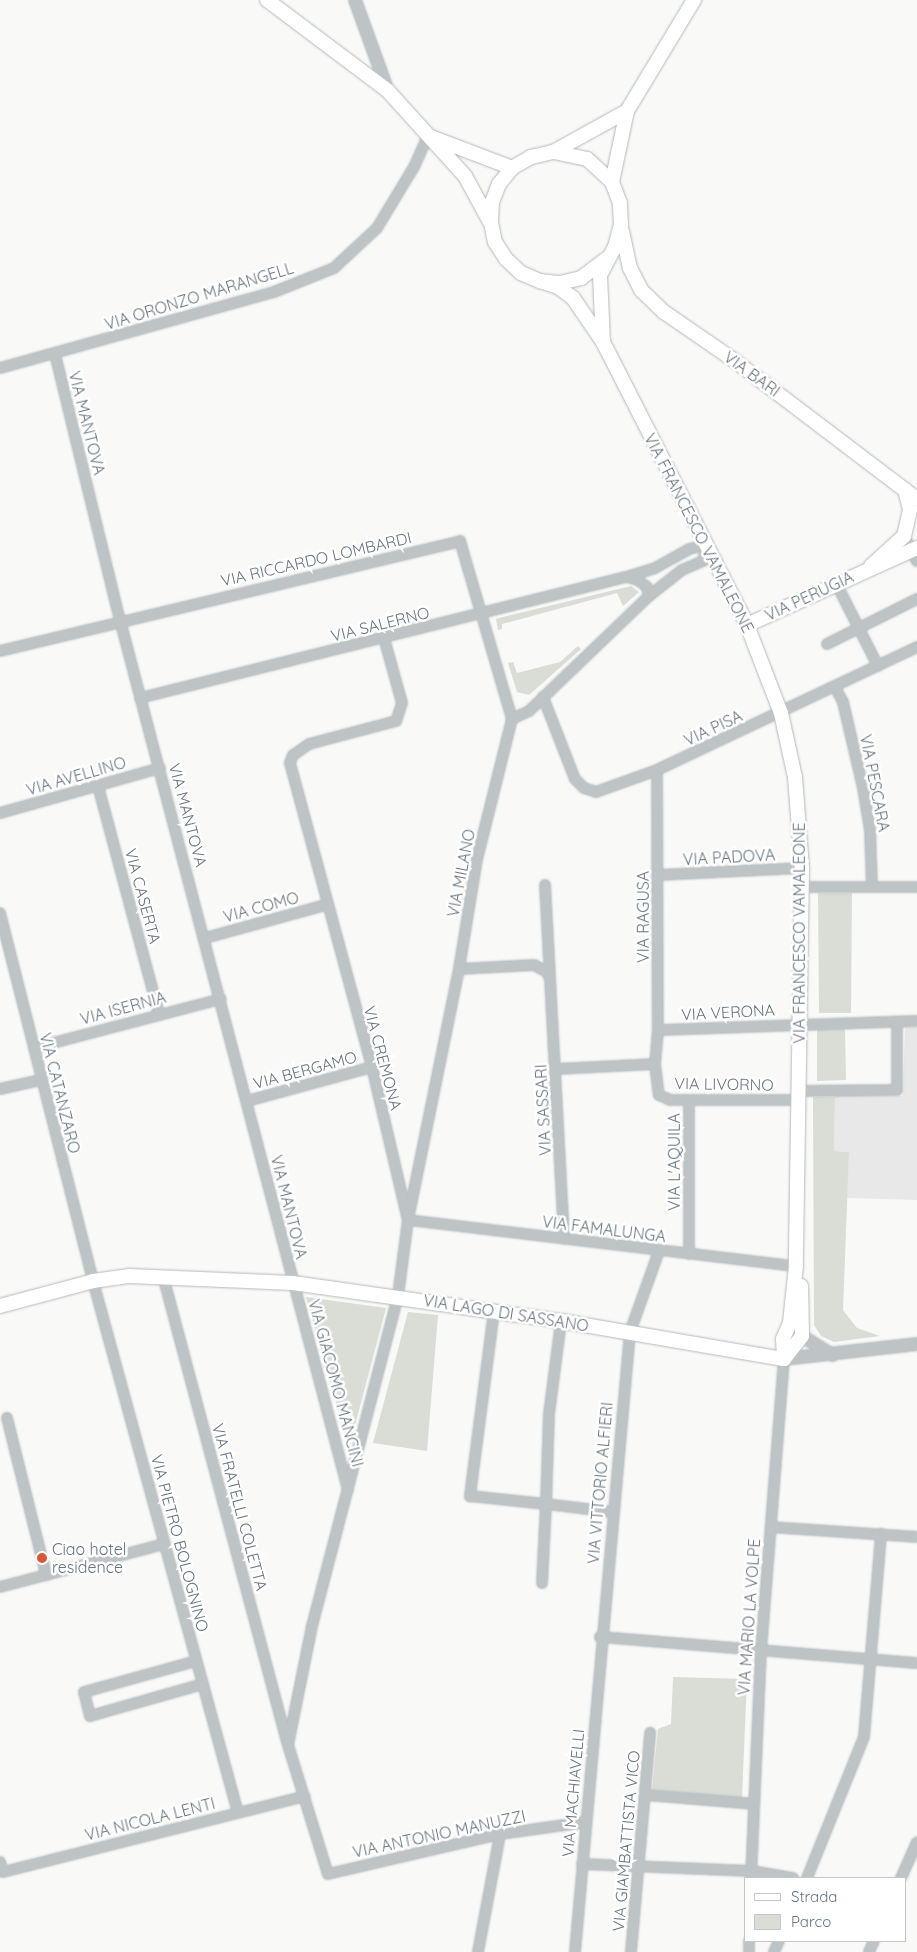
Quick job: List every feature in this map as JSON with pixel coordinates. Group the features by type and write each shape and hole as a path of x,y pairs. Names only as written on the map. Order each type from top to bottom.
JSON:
{"main road":[{"path":"267,0 388,91 465,176 490,222 495,242 506,259 521,273 540,281 560,282 581,278 608,258"},
{"path":"612,182 626,111 694,0"},
{"path":"490,222 492,202 500,184 512,168 531,156 553,152 626,111"},
{"path":"428,136 512,168"},
{"path":"553,152 587,159 612,182 620,203 622,226 600,275 603,342"},
{"name":"VIA BARI","path":"622,226 628,260 641,290 664,312 735,361 917,499"},
{"name":"VIA FRANCESCO VAMALEONE","path":"540,281 558,287 572,298 603,342 747,625 781,713 795,776 802,868 796,1266"},
{"path":"904,536 910,508 905,490"},
{"path":"871,567 904,536 917,529"},
{"name":"VIA PERUGIA","path":"747,625 871,567 915,553"},
{"path":"784,1359 802,1336 800,1274 796,1266"},
{"path":"784,1359 783,1339 790,1323 796,1266"},
{"name":"VIA LAGO DI SASSANO","path":"0,1306 93,1281 130,1276 293,1283 398,1296 561,1321 784,1359"}],"street":[{"path":"356,0 388,91"},
{"name":"VIA ORONZO MARANGELL","path":"0,368 274,292 334,268 377,228 414,167 428,136"},
{"name":"VIA MANTOVA","path":"55,354 120,620 205,938 293,1283"},
{"path":"904,536 915,553"},
{"name":"VIA RICCARDO LOMBARDI","path":"0,650 120,620 460,541 480,615 512,719"},
{"path":"512,719 529,711 649,596 682,570 703,561 707,545"},
{"name":"VIA SALERNO","path":"140,698 480,615 626,577 655,568 689,549 707,545"},
{"path":"626,577 638,580 647,587 649,596"},
{"path":"836,583 878,666"},
{"path":"827,644 917,599"},
{"name":"VIA CREMONA","path":"384,638 402,703 396,720 309,744 293,755 290,763 326,905 372,1067 408,1220"},
{"name":"VIA PISA","path":"543,697 575,779 584,788 596,792 657,770 781,713 917,647"},
{"name":"VIA PESCARA","path":"835,687 842,702 863,788 870,830 872,887"},
{"name":"VIA MILANO","path":"288,1746 312,1626 349,1492 398,1296 408,1220 459,969 477,858 512,719"},
{"name":"VIA AVELLINO","path":"0,813 160,768"},
{"name":"VIA RAGUSA","path":"655,1064 658,1030 657,770"},
{"name":"VIA CASERTA","path":"98,786 159,1014"},
{"name":"VIA PADOVA","path":"658,875 802,868"},
{"name":"VIA SASSARI","path":"544,885 557,1069 564,1239"},
{"path":"801,887 917,887"},
{"name":"VIA COMO","path":"205,938 326,905"},
{"name":"VIA CATANZARO","path":"0,913 93,1281"},
{"path":"459,969 534,965 547,972 550,979"},
{"name":"VIA ISERNIA","path":"34,1048 220,999"},
{"name":"VIA VERONA","path":"658,1030 917,1021"},
{"name":"VIA LIVORNO","path":"557,1069 655,1064 658,1095 670,1100 689,1101 897,1090 897,1022"},
{"name":"VIA BERGAMO","path":"247,1101 372,1067"},
{"path":"0,1089 41,1080"},
{"name":"VIA L'AQUILA","path":"689,1101 689,1254"},
{"name":"VIA FAMALUNGA","path":"408,1220 796,1266"},
{"name":"VIA VITTORIO ALFIERI","path":"600,1637 630,1332 659,1251"},
{"name":"VIA FRATELLI COLETTA","path":"163,1276 288,1746 328,1874"},
{"name":"VIA PIETRO BOLOGNINO","path":"93,1281 238,1813"},
{"name":"VIA GIACOMO MANCINI","path":"293,1283 349,1492"},
{"path":"494,1311 470,1496 612,1512"},
{"path":"542,1584 549,1414 561,1321"},
{"path":"802,1336 832,1355"},
{"name":"VIA LAGO DI SASSANO","path":"784,1359 917,1344"},
{"name":"VIA MARIO LA VOLPE","path":"752,1875 760,1651 784,1359"},
{"path":"7,1418 46,1575"},
{"path":"771,1527 917,1537"},
{"path":"808,1877 864,1737 881,1534"},
{"path":"0,1587 164,1544"},
{"path":"600,1637 917,1663"},
{"name":"VIA MACHIAVELLI","path":"575,1952 600,1637"},
{"path":"196,1660 84,1692 90,1716 203,1684"},
{"name":"VIA GIAMBATTISTA VICO","path":"632,1952 650,1733"},
{"path":"645,1795 754,1804"},
{"name":"VIA NICOLA LENTI","path":"1,1867 305,1796"},
{"name":"VIA ANTONIO MANUZZI","path":"328,1874 500,1834 586,1822"},
{"path":"478,1952 500,1834"},
{"path":"901,1877 917,1842"},
{"path":"582,1864 638,1866 779,1877"}],"shaded area":[{"path":"905,1027 917,1027 917,1200 847,1198 849,1152 834,1151 835,1095 903,1096"}],"green space":[{"path":"631,586 639,592 623,606 617,593 502,624 502,629 498,630 496,619 499,618"},
{"path":"578,646 581,649 529,695 517,692 508,663 513,662 517,673 560,662"},
{"path":"818,893 852,893 851,1013 819,1013"},
{"path":"817,1029 845,1029 846,1080 817,1081"},
{"path":"813,1097 835,1097 834,1151 849,1152 843,1310 857,1328 880,1336 834,1342 821,1336 814,1325"},
{"path":"306,1297 386,1308 349,1448"},
{"path":"408,1312 438,1315 427,1451 373,1443"},
{"path":"673,1677 747,1679 742,1798 652,1790 658,1729 671,1724"}],"place":[{"name":"Ciao hotel residence","path":"42,1558"}]}
